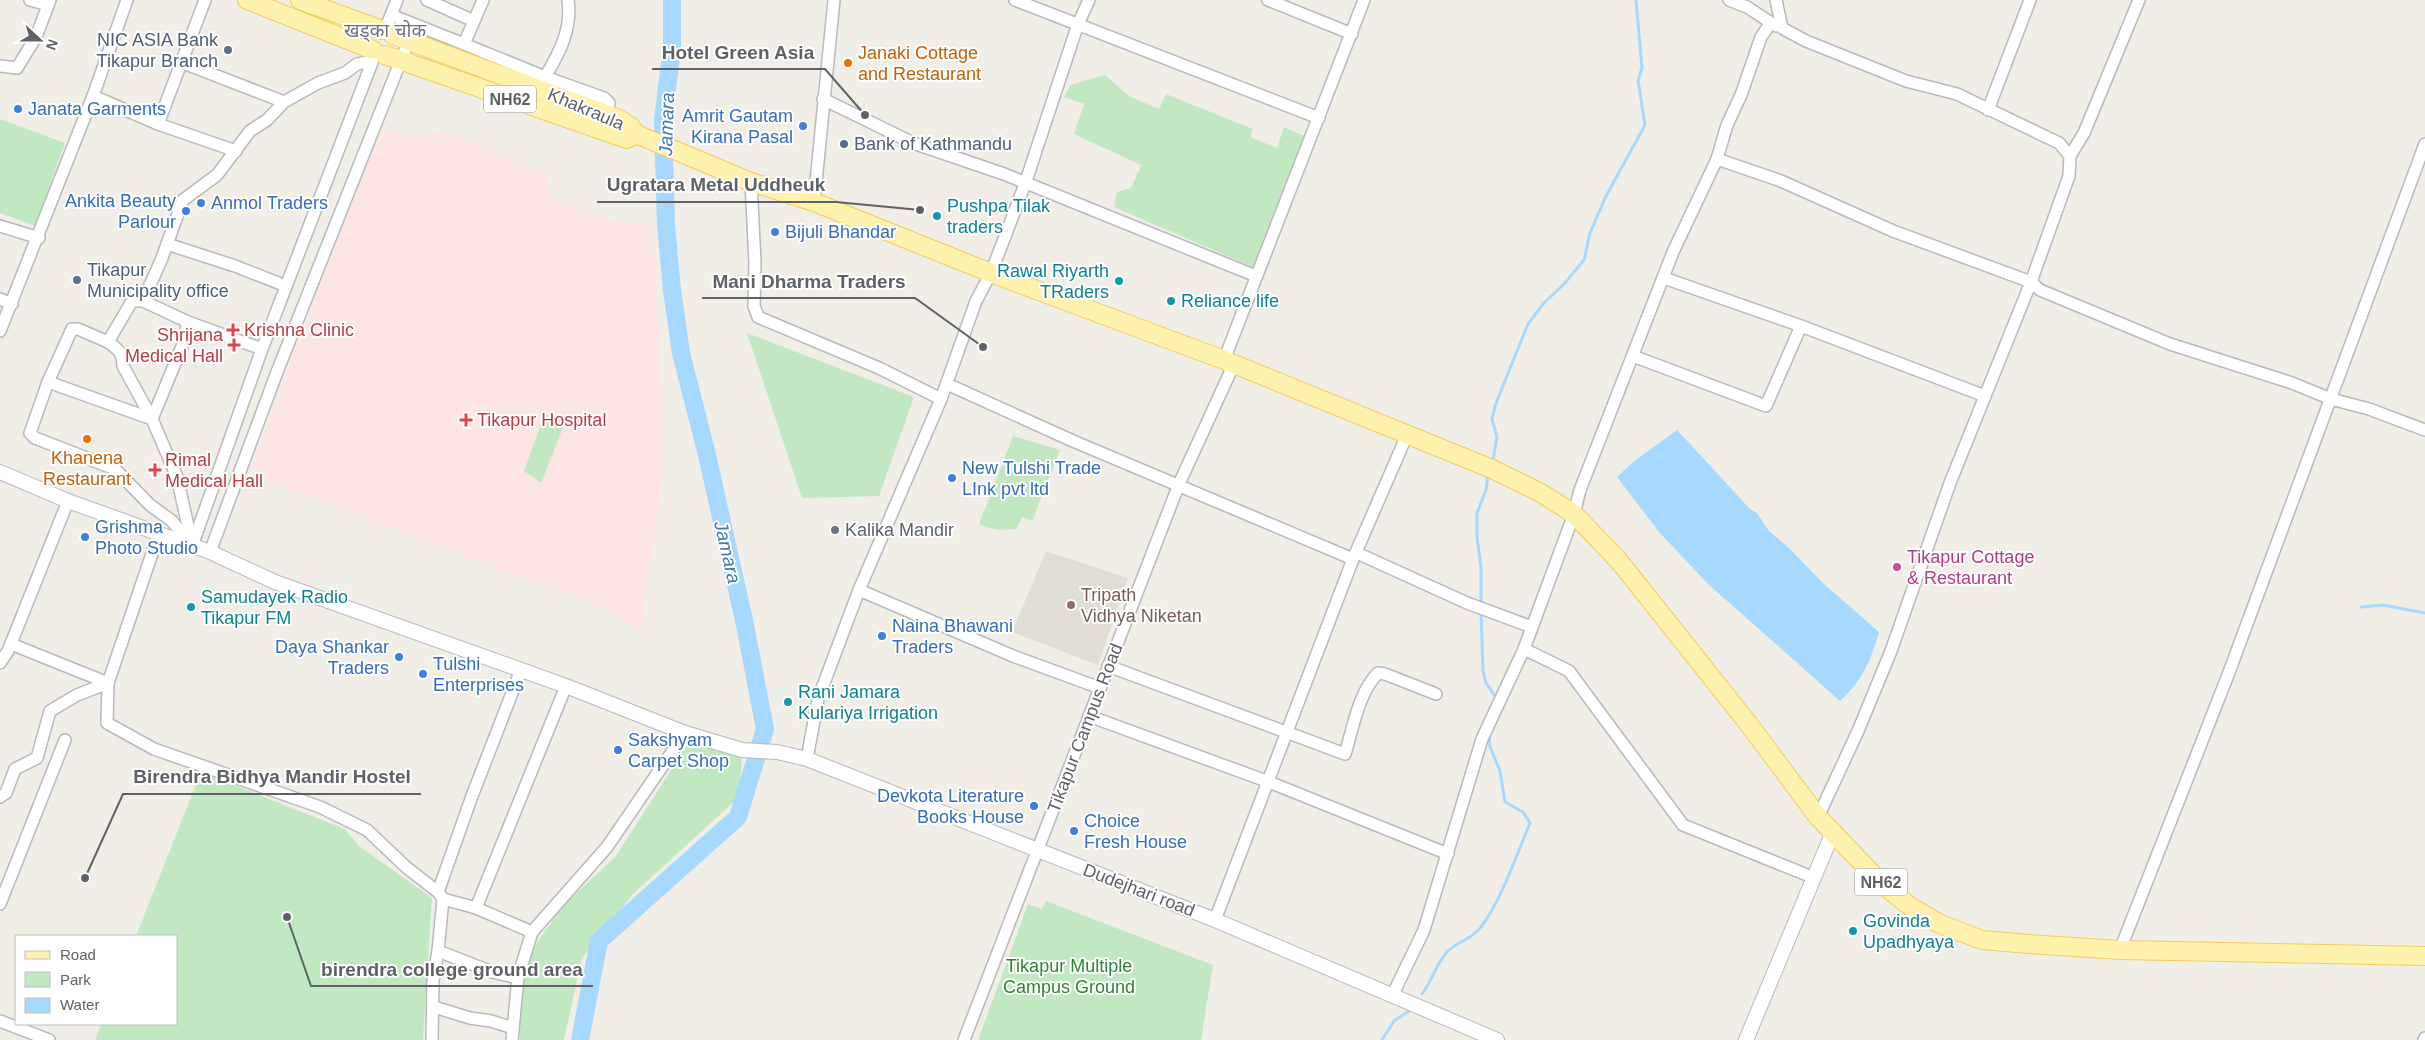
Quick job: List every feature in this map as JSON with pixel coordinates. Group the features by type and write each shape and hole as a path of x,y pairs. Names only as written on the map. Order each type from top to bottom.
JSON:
{"main road":[{"name":"NH62","path":"248,0 381,56"},
{"name":"NH62","path":"300,0 392,30"},
{"path":"381,56 372,37 392,30"},
{"name":"Khakraula","path":"392,30 608,115 631,127 640,136"},
{"name":"Khakraula","path":"381,56 627,139 640,136"},
{"name":"NH62","path":"640,136 714,165 751,182 814,202 991,273 1229,362 1498,472 1541,493 1574,514 1619,561 1747,722 1818,817 1883,885 1911,907 1940,924 1982,940 2120,950 2425,956"}],"street":[{"path":"0,66 17,68 36,37 49,2 30,0"},
{"path":"0,331 39,238 127,0"},
{"path":"158,124 205,0"},
{"path":"192,546 286,286 392,30 397,0"},
{"path":"427,0 474,21"},
{"path":"464,44 483,0"},
{"path":"546,77 560,53 568,29 570,15 568,0"},
{"path":"814,202 834,0"},
{"path":"1015,0 1319,118"},
{"path":"807,759 818,699 859,590 947,384 976,301 991,273 1025,184 1078,24 1090,0"},
{"path":"1268,0 1352,34"},
{"name":"Tikapur Campus Road","path":"964,1040 1178,484 1229,362 1364,0"},
{"path":"1729,0 1747,7 1770,24 1782,28 1806,41 1906,81 1957,94 2059,143 2070,156"},
{"path":"1776,0 1782,28"},
{"path":"1988,110 2030,0"},
{"path":"1818,817 1858,731 1891,651 1950,483 2031,282 2069,176 2070,156 2084,133 2139,0"},
{"path":"1392,994 1424,930 1482,739 1524,649 1574,514 1580,490 1688,219 1717,159 1727,125 1741,95 1761,37 1770,24"},
{"path":"392,30 464,44 604,98 609,103 608,115"},
{"path":"143,301 183,200 217,175 250,130 267,120 284,102 318,83 345,72 357,64 381,56"},
{"path":"210,552 253,434 381,56"},
{"path":"181,62 284,102"},
{"path":"93,96 158,124 236,151"},
{"path":"823,99 913,143 974,162 1250,274"},
{"path":"2120,950 2228,675 2425,144"},
{"path":"1717,159 1781,181 1893,231 2031,282 2051,296 2170,344 2292,383 2331,399 2369,409 2425,430"},
{"path":"751,182 755,263 754,306 758,317 879,368 941,399"},
{"path":"0,226 39,238"},
{"path":"167,244 236,266 286,286"},
{"path":"1664,278 1801,326 1985,396"},
{"path":"0,299 12,304"},
{"path":"108,342 132,301 143,301 188,322 262,349"},
{"path":"152,419 182,344 188,322"},
{"path":"1633,356 1766,406 1801,326"},
{"path":"72,329 78,329 108,342 123,356 123,366 152,419 177,477 192,546 172,521 150,505 115,469 35,438 30,433 48,382 72,329"},
{"path":"48,382 152,419"},
{"path":"947,384 1073,441 1467,603 1532,627"},
{"path":"1215,920 1355,556 1407,435"},
{"name":"Dudejhari road","path":"0,472 68,501 210,552 275,582 566,686 685,733 742,750 777,752 807,759 1215,920 1498,1040"},
{"path":"0,663 11,644 68,501"},
{"path":"159,533 108,683 107,723 154,749 320,807 366,830 406,867 441,895 532,932"},
{"path":"859,590 1013,656 1100,688"},
{"path":"11,644 108,683"},
{"path":"1524,649 1569,671 1683,824 1812,877"},
{"path":"1108,666 1345,754 1360,705 1372,679 1378,674 1385,674 1436,694"},
{"path":"432,1040 434,1007 432,981 438,951 441,895 472,796 521,670"},
{"path":"0,797 6,793 15,769 37,758 50,711 77,695 108,683"},
{"path":"476,908 566,686"},
{"path":"1089,716 1269,782 1448,854"},
{"path":"434,1007 512,1034 518,978 532,932 607,847 685,733"},
{"path":"0,904 65,740"},
{"path":"1746,1040 1832,832"},
{"path":"438,951 492,972 518,978"},
{"path":"0,1021 49,1040"}],"shaded area":[{"name":"Tikapur Hospital","path":"377,128 414,138 431,132 455,134 549,175 546,188 555,196 608,220 653,225 665,461 640,631 616,616 547,584 531,582 249,474"},
{"name":"Tripath Vidhya Niketan","path":"1046,551 1128,578 1098,665 1012,632"}],"green space":[{"path":"1105,75 1129,96 1159,109 1166,94 1253,129 1250,137 1277,148 1284,127 1304,136 1255,268 1114,207 1117,192 1131,188 1141,165 1074,134 1084,104 1064,97 1070,85"},
{"path":"0,119 65,143 35,226 0,213"},
{"path":"747,333 914,397 879,496 802,498"},
{"path":"545,414 566,420 541,483 524,471"},
{"path":"1013,436 1060,450 1032,521 1022,517 1016,529 992,529 979,524"},
{"path":"689,742 742,754 739,797 633,894 582,958 564,1040 520,1040 520,1001 532,950 563,906 616,856"},
{"path":"201,772 345,829 359,846 432,898 423,1040 95,1040 101,1025 178,1025 178,935 136,935"},
{"name":"Tikapur Multiple Campus Ground","path":"1046,901 1213,965 1201,1040 978,1040 1028,904 1042,909"}],"water":[{"path":"1677,430 1750,509 1757,513 1769,531 1789,548 1823,583 1879,632 1861,677 1840,701 1708,584 1659,532 1617,477 1633,462"}],"waterway":[{"name":"Jamara","path":"580,1040 599,941 738,817 765,729 745,625 707,455 681,353 672,290 666,225 663,119 672,49 672,0"},
{"path":"1493,460 1497,437 1492,419 1496,403 1528,324 1544,303 1564,284 1584,260 1590,233 1605,198 1645,125 1638,80 1642,68 1636,0"},
{"path":"1481,606 1481,567 1477,537 1477,513 1486,490 1488,475"},
{"path":"2361,607 2383,605 2425,613"},
{"path":"1481,612 1483,671 1486,683 1497,699"},
{"path":"1422,994 1447,952 1478,931 1488,916 1508,877 1530,823 1523,812 1505,802 1500,771 1490,747 1489,733"},
{"path":"1382,1040 1394,1021 1412,1009"}],"place":[{"name":"NIC ASIA Bank Tikapur Branch","path":"228,50"},
{"name":"Janaki Cottage and Restaurant","path":"848,63"},
{"name":"Janata Garments","path":"18,109"},
{"name":"Hotel Green Asia","path":"865,115"},
{"name":"Amrit Gautam Kirana Pasal","path":"803,126"},
{"name":"Bank of Kathmandu","path":"844,144"},
{"name":"Anmol Traders","path":"201,203"},
{"name":"Ugratara Metal Uddheuk","path":"920,210"},
{"name":"Ankita Beauty Parlour","path":"186,211"},
{"name":"Pushpa Tilak traders","path":"937,216"},
{"name":"Bijuli Bhandar","path":"775,232"},
{"name":"Tikapur Municipality office","path":"77,280"},
{"name":"Rawal Riyarth TRaders","path":"1119,281"},
{"name":"Reliance life","path":"1171,301"},
{"name":"Krishna Clinic","path":"233,330"},
{"name":"Shrijana Medical Hall","path":"234,345"},
{"name":"Mani Dharma Traders","path":"983,347"},
{"name":"Tikapur Hospital","path":"466,420"},
{"name":"Khanena Restaurant","path":"87,439"},
{"name":"Rimal Medical Hall","path":"155,470"},
{"name":"New Tulshi Trade LInk pvt ltd","path":"952,478"},
{"name":"Kalika Mandir","path":"835,530"},
{"name":"Grishma Photo Studio","path":"85,537"},
{"name":"Tikapur Cottage & Restaurant","path":"1897,567"},
{"name":"Tripath Vidhya Niketan","path":"1071,605"},
{"name":"Samudayek Radio Tikapur FM","path":"191,607"},
{"name":"Naina Bhawani Traders","path":"882,636"},
{"name":"Daya Shankar Traders","path":"399,657"},
{"name":"Tulshi Enterprises","path":"423,674"},
{"name":"Rani Jamara Kulariya Irrigation","path":"788,702"},
{"name":"Sakshyam Carpet Shop","path":"618,750"},
{"name":"Devkota Literature Books House","path":"1034,806"},
{"name":"Choice Fresh House","path":"1074,831"},
{"name":"Birendra Bidhya Mandir Hostel","path":"85,878"},
{"name":"birendra college ground area","path":"287,917"},
{"name":"Govinda Upadhyaya","path":"1853,931"}],"district":[{"name":"खड्का चोक","path":"385,30"}]}
